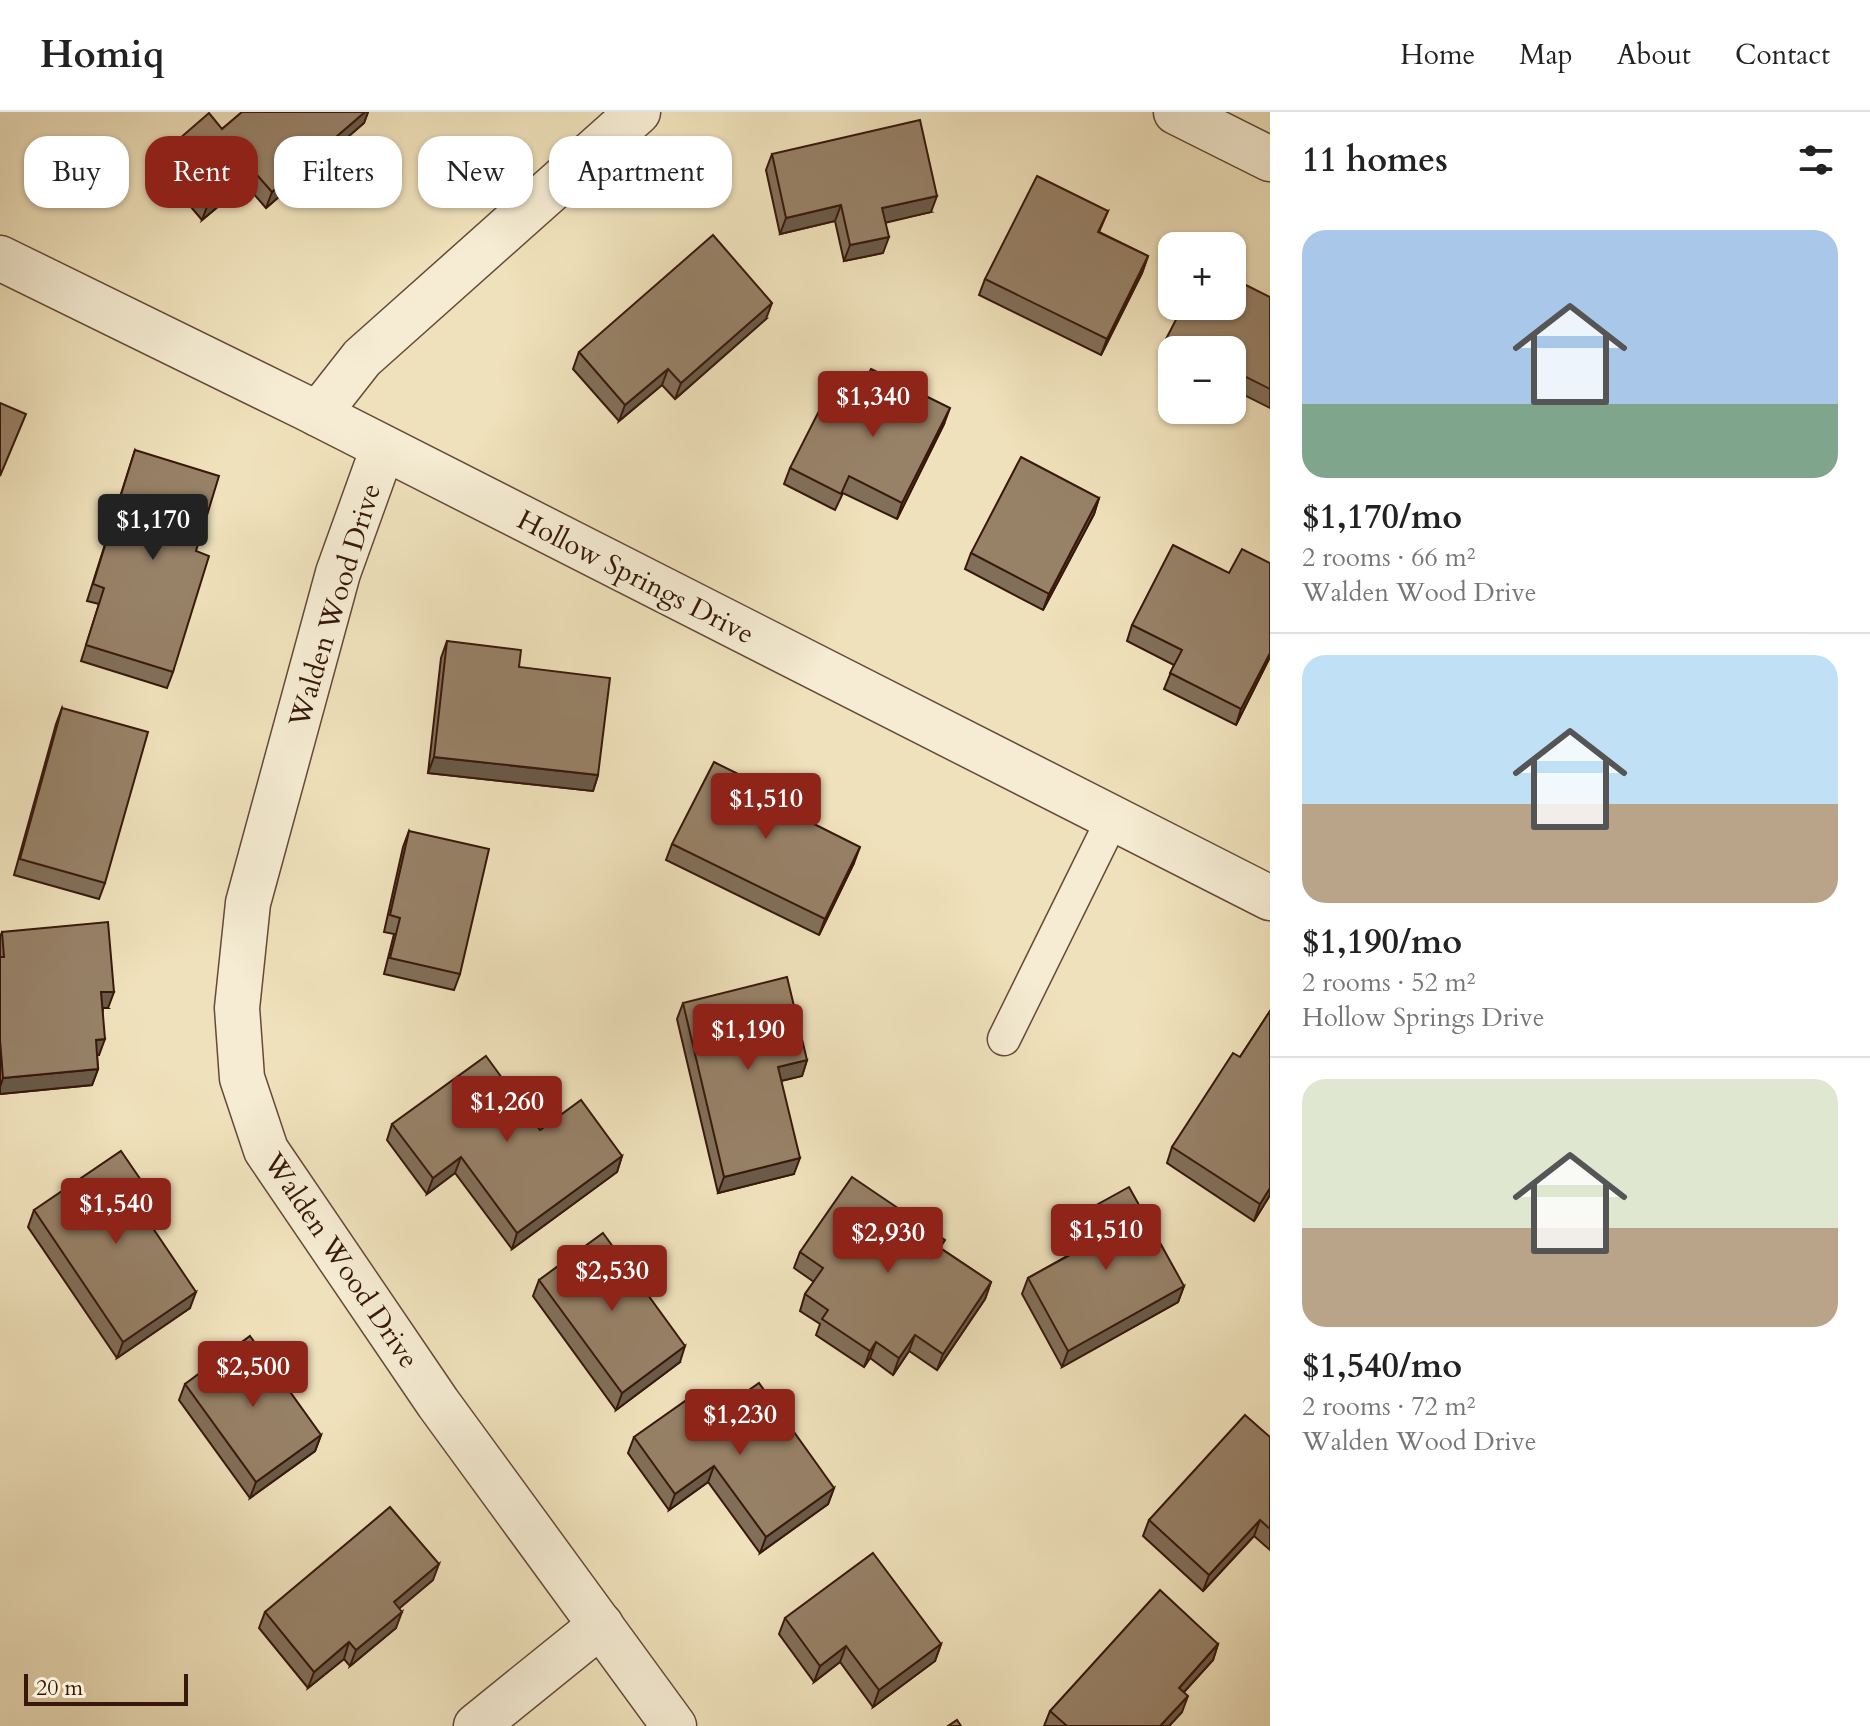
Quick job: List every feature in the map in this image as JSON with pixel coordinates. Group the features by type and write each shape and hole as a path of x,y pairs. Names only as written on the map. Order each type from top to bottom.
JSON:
{"street":[{"path":"318,414 362,358 638,112"},
{"path":"1176,112 1270,159"},
{"name":"Hollow Springs Drive","path":"0,258 318,414 1270,898"},
{"name":"Walden Wood Drive","path":"383,448 338,573 248,903 237,1008 242,1078 266,1150 438,1403 674,1726"},
{"path":"476,1726 601,1625"}],"lane":[{"path":"1004,1039 1113,818"}],"building":[{"path":"242,112 365,112 337,136 274,136 272,192 258,176 258,136 182,136 209,113 222,129"},
{"path":"920,120 937,196 882,208 889,237 850,245 841,205 786,218 772,154"},
{"path":"1037,176 1108,211 1098,232 1148,256 1107,339 985,279"},
{"path":"713,235 772,303 681,383 668,369 625,405 579,352"},
{"path":"1246,285 1270,297 1270,389 1246,377 1246,336 1168,336 1176,320 1246,320"},
{"path":"871,369 950,408 902,503 849,476 841,494 790,468 820,409 845,421"},
{"path":"0,403 26,414 0,476"},
{"path":"135,450 219,476 196,551 209,556 173,672 86,645 104,588 93,584"},
{"path":"1021,457 1099,498 1049,594 971,553"},
{"path":"1173,545 1229,573 1242,549 1270,563 1270,653 1241,709 1170,673 1182,650 1132,625"},
{"path":"447,641 521,650 519,667 610,678 598,775 434,757"},
{"path":"62,708 148,732 105,883 20,859"},
{"path":"714,762 813,811 808,821 860,847 825,919 672,844"},
{"path":"409,831 489,849 460,974 390,958 400,918 390,915"},
{"path":"108,922 114,992 101,992 105,1039 96,1040 98,1069 3,1078 0,1040 0,957 4,957 2,932"},
{"path":"787,977 807,1060 778,1067 800,1158 724,1177 683,1003"},
{"path":"1270,1011 1270,1188 1260,1204 1172,1147 1233,1053 1240,1057"},
{"path":"486,1056 540,1130 581,1100 622,1156 517,1233 461,1157 433,1178 392,1124"},
{"path":"121,1151 156,1202 142,1212 196,1292 123,1342 34,1210"},
{"path":"852,1177 945,1240 940,1248 991,1282 943,1354 915,1335 899,1358 876,1342 870,1351 822,1319 828,1310 805,1294 823,1268 800,1252"},
{"path":"1129,1187 1184,1286 1068,1351 1028,1278 1088,1245 1073,1218"},
{"path":"603,1233 685,1346 622,1393 539,1280"},
{"path":"250,1336 321,1435 256,1482 185,1384"},
{"path":"759,1383 834,1488 766,1537 714,1466 675,1494 634,1437 688,1399 704,1422"},
{"path":"1245,1415 1270,1437 1270,1529 1260,1520 1209,1575 1149,1520"},
{"path":"390,1507 439,1564 394,1602 402,1612 356,1650 349,1642 314,1672 265,1612"},
{"path":"873,1553 941,1644 879,1690 846,1646 820,1666 785,1618"},
{"path":"1160,1590 1218,1644 1179,1688 1188,1696 1160,1726 1067,1726 1050,1711"}]}
